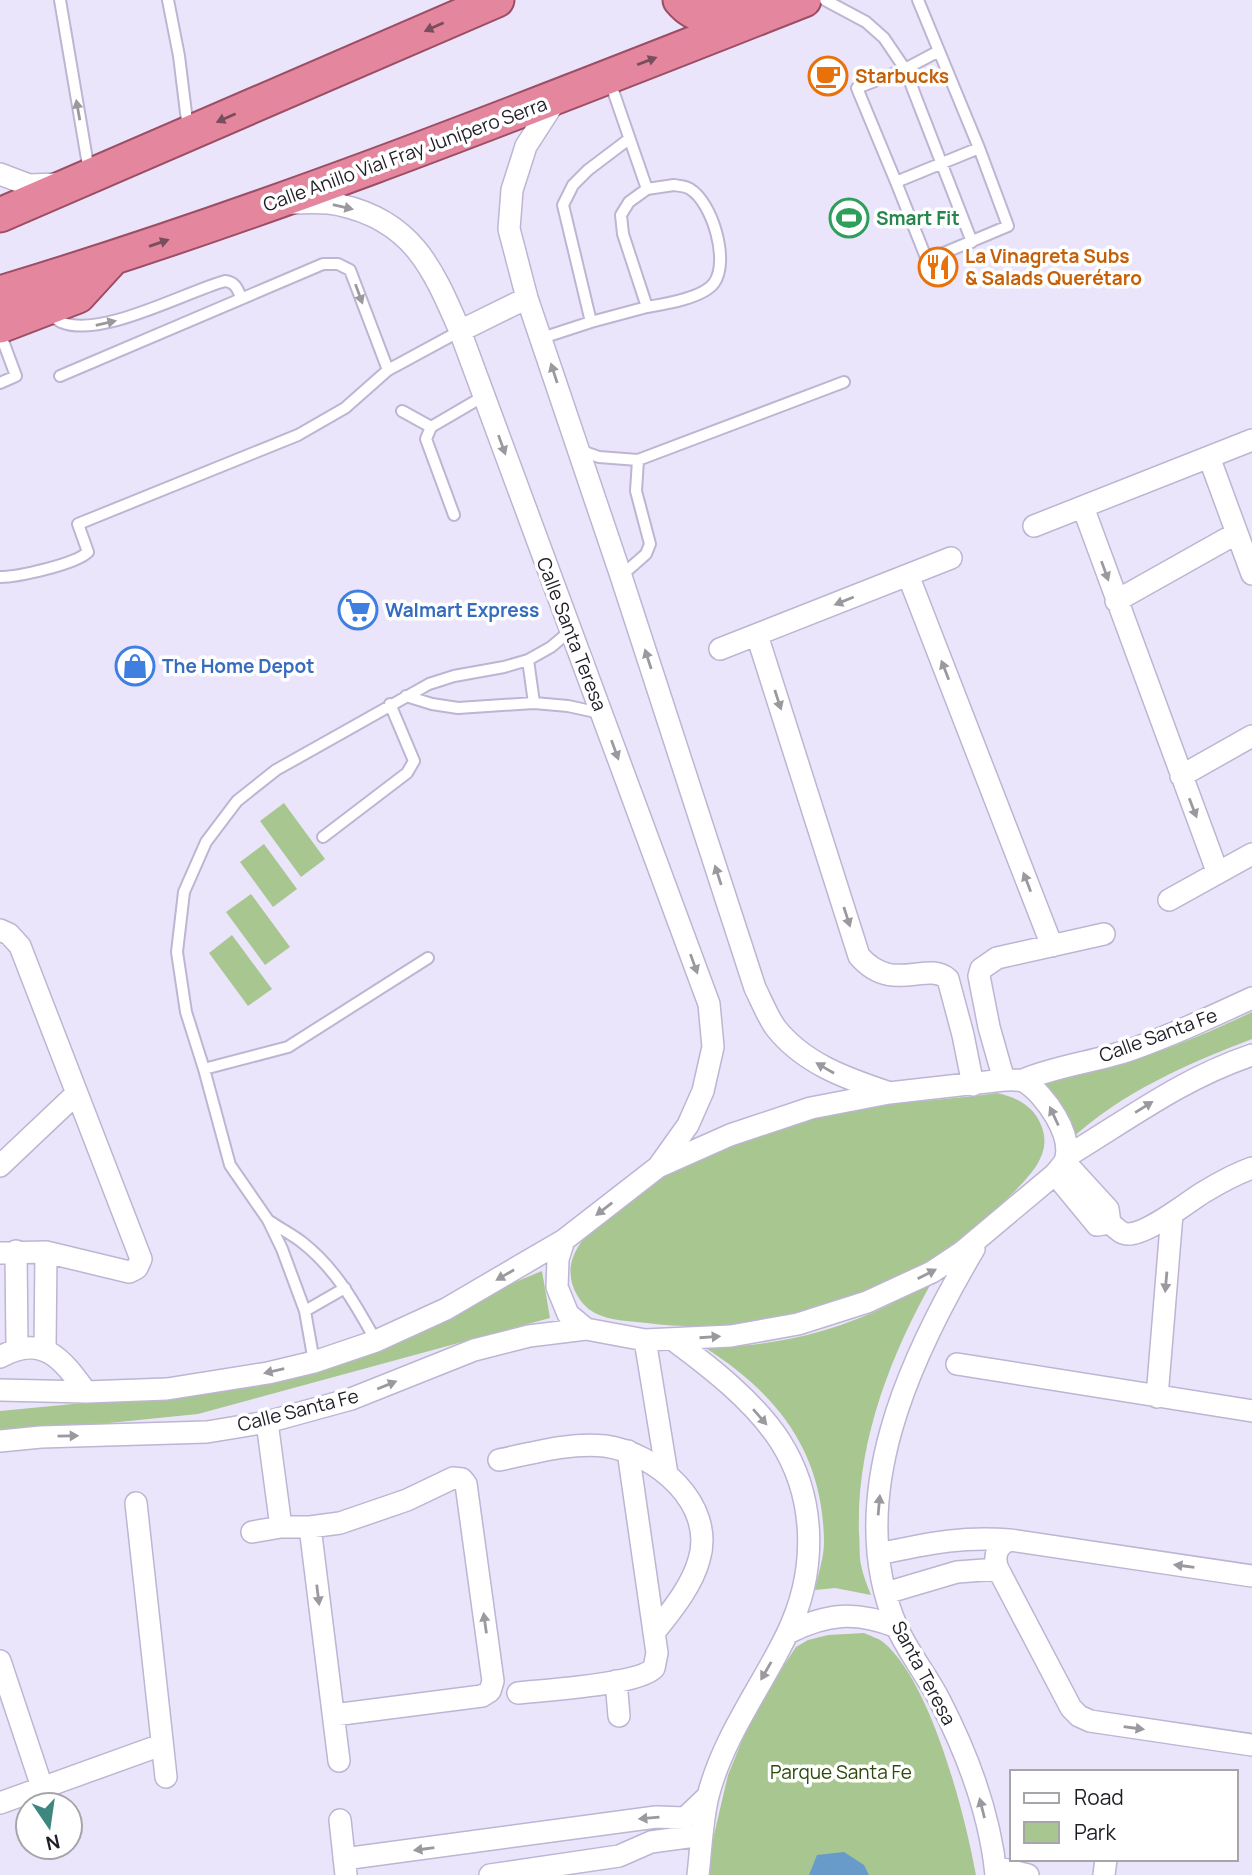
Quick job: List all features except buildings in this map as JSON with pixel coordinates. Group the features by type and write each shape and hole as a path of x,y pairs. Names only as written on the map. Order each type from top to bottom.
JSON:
{"highway":[{"path":"0,215 497,0"},
{"path":"680,0 691,12 703,15 744,9 767,0"},
{"name":"Calle Anillo Vial Fray Junípero Serra","path":"0,293 111,260 276,202 804,0"},
{"path":"0,326 78,296 111,260"}],"street":[{"path":"558,96 526,146 512,190 509,229 527,298 755,988 775,1026 804,1056 842,1077 889,1093"},
{"path":"0,174 29,185 83,180"},
{"name":"Calle Santa Teresa","path":"276,202 338,204 368,213 398,231 428,264 460,331 709,1004 713,1047 703,1091 688,1125 658,1167"},
{"path":"460,331 527,298"},
{"path":"1034,526 1252,440"},
{"path":"1209,457 1252,574"},
{"path":"1083,507 1217,871"},
{"path":"1116,601 1237,533"},
{"path":"720,649 951,558"},
{"path":"908,575 1052,946"},
{"path":"757,635 859,956 866,964 887,975 938,973 948,979 973,1085"},
{"path":"1181,776 1252,736"},
{"path":"1169,901 1252,853"},
{"path":"0,930 9,934 20,946 141,1259 137,1268 129,1272 46,1252 8,1252 9,1352 45,1349 65,1363 86,1392"},
{"path":"1104,934 997,958 981,969 979,976 989,1027 1013,1080 1044,1097 1054,1111 1065,1143 1062,1164 1097,1225 1110,1223 1121,1232 1139,1232 1205,1192 1252,1168"},
{"name":"Calle Santa Fe","path":"658,1167 730,1135 811,1108 889,1093 1013,1080 1125,1052 1252,998"},
{"path":"1062,1164 1150,1102 1188,1082 1252,1055"},
{"path":"0,1166 76,1094"},
{"name":"Calle Santa Fe","path":"0,1441 41,1437 207,1432 267,1422 351,1399 474,1350 529,1336 586,1329 645,1340 672,1339 731,1336 798,1324 867,1302 932,1272 962,1252 1062,1164"},
{"path":"0,1390 86,1392 167,1389 268,1373 314,1362 376,1341 446,1309 564,1240 658,1167"},
{"path":"1157,1397 1172,1214"},
{"name":"Santa Teresa","path":"981,1236 946,1295 919,1352 895,1421 883,1469 877,1532 878,1554 886,1593 897,1627 939,1699 967,1760 980,1798 995,1871"},
{"path":"564,1240 558,1259 557,1287 568,1314 586,1329"},
{"path":"45,1349 46,1252"},
{"path":"672,1339 713,1369 779,1439 794,1465 806,1502 810,1541 805,1586 788,1633 746,1705 708,1796 698,1875"},
{"path":"645,1340 667,1474"},
{"path":"957,1364 1252,1411"},
{"path":"267,1422 281,1527"},
{"path":"499,1460 578,1446 604,1446 628,1451 651,1462 667,1474 692,1504 702,1532 702,1548 694,1574 654,1633"},
{"path":"518,1693 642,1677 654,1668 657,1653 628,1451"},
{"path":"252,1532 340,1523 373,1513 453,1478 462,1479 466,1484 493,1681 491,1691 482,1696 334,1715"},
{"path":"136,1503 166,1777"},
{"path":"310,1527 338,1761"},
{"path":"878,1554 948,1539 979,1538 1010,1540 1252,1576"},
{"path":"1010,1540 997,1551 995,1557 998,1569 1071,1708 1079,1716 1090,1721 1252,1745"},
{"path":"886,1593 957,1572 998,1569"},
{"path":"788,1633 809,1622 844,1615 871,1618 897,1627"},
{"path":"0,1661 42,1787"},
{"path":"616,1681 620,1716"},
{"path":"0,1802 161,1745"},
{"path":"340,1820 345,1867 502,1838 656,1817 685,1818 708,1796"},
{"path":"502,1838 498,1874 619,1856 651,1842 702,1835"},
{"path":"995,1871 1028,1875"}],"lane":[{"path":"60,0 83,180"},
{"path":"168,0 179,56 189,134"},
{"path":"825,0 866,22 884,38 905,69 972,242"},
{"path":"918,0 979,148 1008,226 927,260 857,88 905,69 939,51"},
{"path":"608,76 648,189"},
{"path":"591,322 563,205 573,185 588,170 629,139"},
{"path":"896,182 979,148"},
{"path":"542,338 591,322 679,301 713,284 719,271 721,256 717,236 703,201 688,187 674,185 648,189 629,202 621,215 623,234 647,307"},
{"path":"60,376 323,264 338,264 350,270 388,370"},
{"path":"42,310 63,323 86,327 110,323 225,281 232,282 241,297"},
{"path":"0,577 82,558 88,552 78,524 298,435 345,408 388,370 460,331"},
{"path":"0,333 16,376 0,383"},
{"path":"579,450 599,457 638,460 844,382"},
{"path":"454,515 426,439 432,427 484,396"},
{"path":"402,411 432,427"},
{"path":"621,576 646,554 649,544 636,491 638,460"},
{"path":"314,1362 304,1311 290,1267 268,1220 230,1165 186,1012 177,953 184,892 206,842 237,801 276,770 429,684 528,660 551,647 570,631"},
{"path":"528,660 534,703"},
{"path":"406,696 458,708 534,703 602,713"},
{"path":"323,837 407,774 412,767 414,761 390,704"},
{"path":"204,1069 288,1046 428,958"},
{"path":"268,1220 304,1244 345,1288 376,1341"},
{"path":"304,1311 345,1288"}],"green space":[{"path":"284,803 325,859 301,877 260,821"},
{"path":"264,844 297,889 273,907 240,862"},
{"path":"251,894 290,947 265,965 226,912"},
{"path":"232,935 272,989 248,1006 209,953"},
{"path":"1252,1012 1252,1039 1156,1081 1111,1107 1070,1140 1061,1108 1040,1082 1095,1071 1149,1055"},
{"path":"997,1093 1024,1103 1038,1118 1044,1135 1044,1145 1038,1162 1013,1193 981,1223 928,1261 889,1282 815,1309 732,1325 675,1326 607,1318 590,1310 577,1295 571,1277 572,1260 591,1230 650,1184 691,1159 762,1131 834,1112"},
{"path":"542,1271 550,1318 198,1414 0,1434 0,1411 261,1386"},
{"path":"933,1280 890,1370 870,1434 863,1467 860,1557 871,1595 835,1588 815,1590 824,1542 822,1510 805,1453 791,1428 754,1385 704,1347 765,1343 824,1330 880,1309"},
{"name":"Parque Santa Fe","path":"864,1633 883,1642 900,1661 931,1717 964,1819 976,1875 709,1875 713,1839 728,1775 755,1709 796,1647 808,1640 828,1635"}],"water":[{"path":"844,1852 864,1865 869,1875 809,1875 817,1855"}],"place":[{"name":"Starbucks","path":"828,76"},
{"name":"Smart Fit","path":"849,218"},
{"name":"La Vinagreta Subs & Salads Querétaro","path":"938,267"},
{"name":"Walmart Express","path":"358,610"},
{"name":"The Home Depot","path":"135,666"}]}
